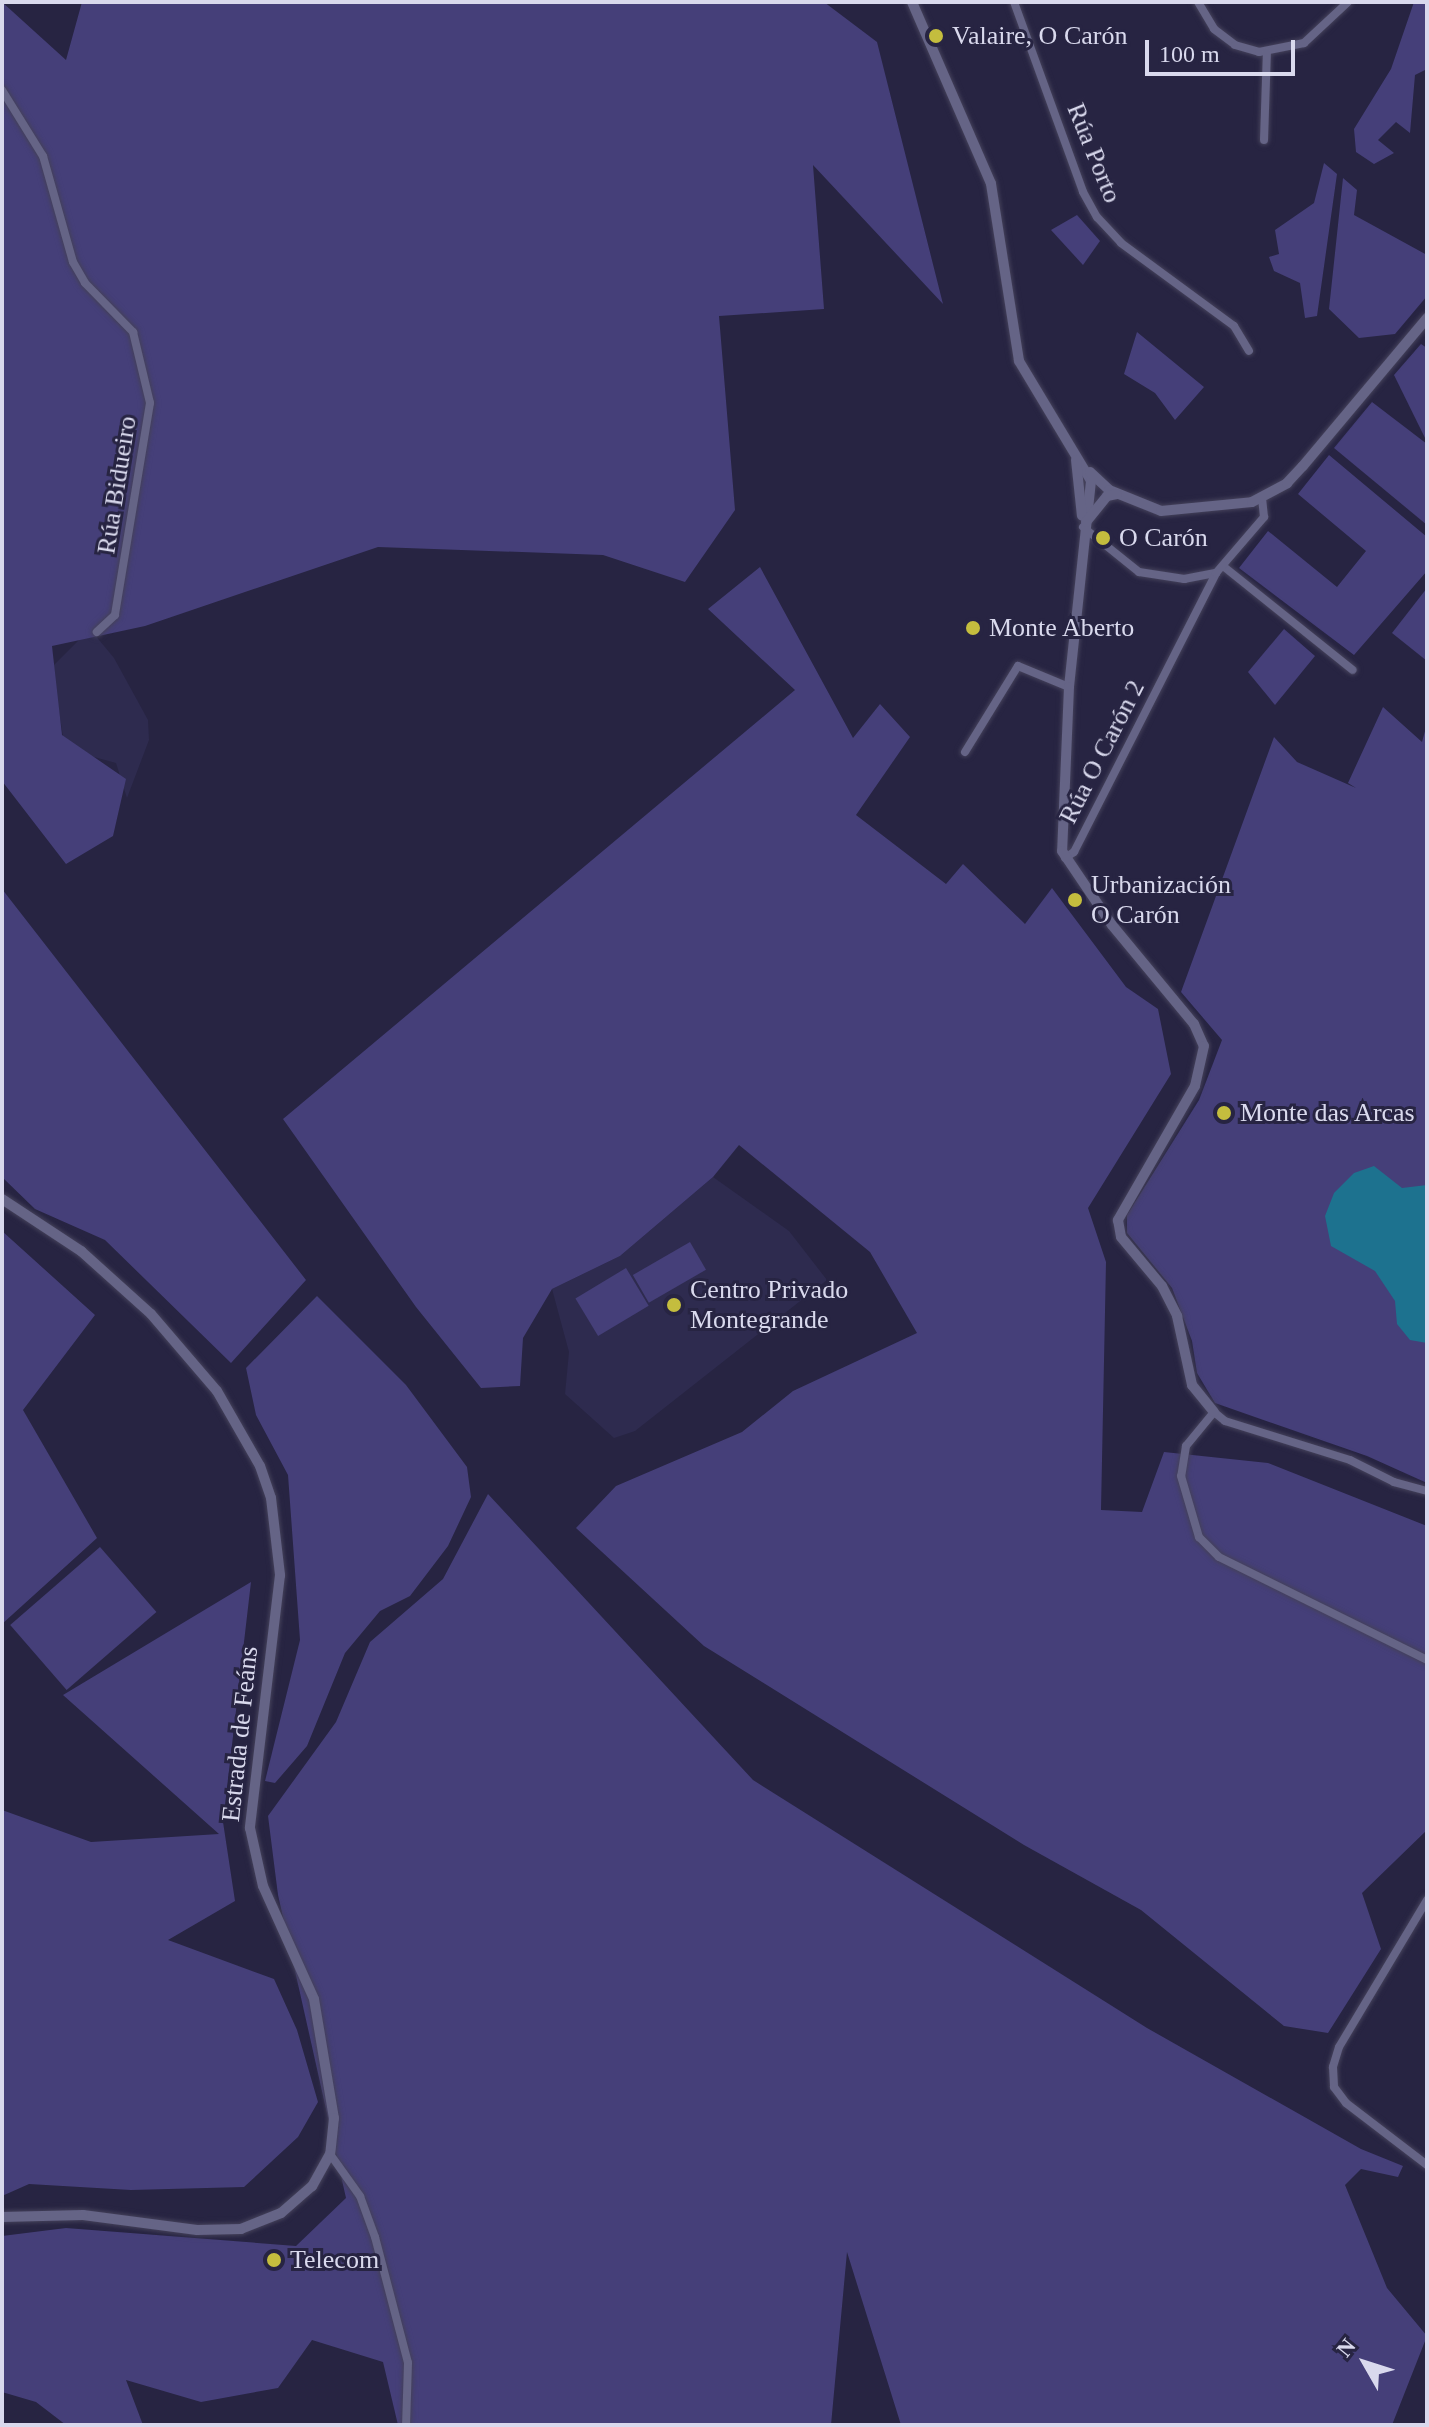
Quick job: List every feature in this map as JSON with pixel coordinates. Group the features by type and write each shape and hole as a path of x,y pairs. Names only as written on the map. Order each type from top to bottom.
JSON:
{"street":[{"path":"912,2 991,184 1015,352 1075,454 1094,480 1118,494 1161,511 1183,512 1262,497 1303,466 1427,318"},
{"name":"Rúa Porto","path":"1014,2 1083,192 1097,217 1121,243 1234,326 1249,351"},
{"path":"1198,2 1214,29 1235,45 1267,51 1304,43 1348,2"},
{"path":"1264,140 1267,51"},
{"name":"Rúa Bidueiro","path":"2,90 43,156 73,262 85,283 133,332 150,403 115,615 97,632"},
{"path":"1075,454 1083,527"},
{"path":"1080,496 1094,480"},
{"path":"1094,480 1083,527 1069,687 1060,819 1065,858 1112,925 1194,1024 1204,1046 1195,1086 1118,1220 1121,1237 1162,1286 1177,1316 1192,1385 1214,1412 1225,1421 1350,1460 1394,1482 1427,1491"},
{"path":"1083,527 1107,496 1118,494"},
{"name":"Rúa O Carón 2","path":"1065,858 1074,852 1216,573 1264,517 1262,497"},
{"path":"1083,527 1094,530 1123,564 1139,572 1184,579 1216,573"},
{"path":"1223,566 1353,670"},
{"path":"965,752 1018,666 1069,687"},
{"name":"Estrada de Feáns","path":"2,1199 81,1251 151,1314 233,1415 264,1477 277,1530 280,1575 250,1828 263,1886 314,1999 334,2118 330,2154 299,2200 281,2213 241,2229 197,2230 83,2215 2,2217"},
{"path":"1214,1412 1186,1446 1181,1476 1199,1537 1219,1557 1427,1660"},
{"path":"1427,1900 1339,2047 1333,2067 1334,2087 1346,2103 1427,2165"},
{"path":"330,2154 360,2196 375,2237 408,2363 406,2425"}],"shaded area":[{"path":"2,2 66,60 82,2 824,2 877,42 943,304 813,165 824,309 719,316 735,510 685,582 603,555 378,547 145,626 52,646 62,735 126,779 113,836 66,864 2,781"},
{"path":"1414,2 1427,2 1427,69 1415,75 1410,133 1396,122 1378,140 1394,153 1374,164 1356,152 1354,129 1391,69"},
{"path":"1324,163 1337,174 1317,316 1305,318 1300,283 1274,271 1269,257 1279,254 1275,230 1314,203"},
{"path":"1343,178 1357,190 1354,215 1427,255 1427,296 1395,334 1359,338 1329,309"},
{"path":"1077,215 1100,241 1083,265 1051,230"},
{"path":"1137,332 1204,387 1175,420 1155,393 1124,374"},
{"path":"1421,344 1427,348 1427,442 1394,375"},
{"path":"1372,402 1427,444 1427,525 1334,448"},
{"path":"1329,455 1427,537 1427,571 1354,655 1239,568 1268,531 1337,587 1366,551 1298,494"},
{"path":"760,567 853,738 880,704 910,737 856,815 946,884 963,864 1025,924 1052,888 1126,987 1158,1009 1171,1074 1088,1208 1106,1262 1101,1510 1142,1512 1164,1452 1268,1463 1427,1526 1427,1830 1362,1893 1381,1949 1328,2033 1284,2026 1141,1910 1024,1845 704,1646 576,1528 616,1486 742,1432 793,1391 917,1333 870,1252 739,1145 713,1177 620,1256 552,1289 523,1338 520,1386 481,1388 416,1307 283,1119 795,690 708,609"},
{"path":"1427,588 1427,661 1392,633"},
{"path":"90,629 114,658 148,720 149,740 127,798 116,763 65,749 52,667"},
{"path":"1284,629 1315,656 1275,705 1248,672"},
{"path":"1383,707 1422,742 1427,724 1427,1483 1367,1456 1215,1403 1197,1373 1192,1341 1172,1288 1127,1233 1127,1215 1199,1100 1222,1040 1181,992 1274,737 1297,762 1356,788 1348,783"},
{"path":"2,889 306,1280 231,1363 105,1240 35,1209 3,1178"},
{"name":"Centro Privado Montegrande","path":"713,1177 789,1231 827,1280 635,1431 614,1438 565,1394 569,1352 552,1289 620,1256"},
{"path":"2,1231 95,1315 23,1410 97,1538 2,1624"},
{"path":"690,1242 706,1270 649,1303 633,1275"},
{"path":"626,1268 649,1306 598,1336 575,1298"},
{"path":"317,1296 406,1385 467,1467 471,1497 448,1546 410,1596 380,1611 345,1653 307,1746 275,1783 265,1781 300,1640 288,1475 256,1415 246,1368"},
{"path":"488,1494 753,1780 1147,2028 1361,2149 1403,2166 1398,2177 1361,2169 1345,2185 1387,2288 1427,2336 1392,2425 901,2425 847,2252 831,2425 398,2425 383,2362 312,2340 278,2388 201,2402 126,2380 143,2425 66,2425 36,2402 2,2392 2,2236 66,2228 296,2246 346,2198 278,1895 268,1816 336,1722 370,1642 443,1579"},
{"path":"100,1547 156,1612 67,1690 10,1625"},
{"path":"251,1582 223,1822 235,1901 168,1940 274,1979 297,2030 318,2102 298,2137 244,2187 131,2190 29,2184 2,2196 2,1810 91,1842 219,1834 63,1695"}],"water":[{"path":"1374,1166 1402,1188 1427,1185 1427,1343 1410,1340 1397,1324 1395,1301 1375,1271 1331,1246 1325,1216 1334,1193 1354,1173"}],"place":[{"name":"Valaire, O Carón","path":"936,36"},
{"name":"O Carón","path":"1103,538"},
{"name":"Monte Aberto","path":"973,628"},
{"name":"Urbanización O Carón","path":"1075,900"},
{"name":"Monte das Arcas","path":"1224,1113"},
{"name":"Centro Privado Montegrande","path":"674,1305"},
{"name":"Telecom","path":"274,2260"}]}
